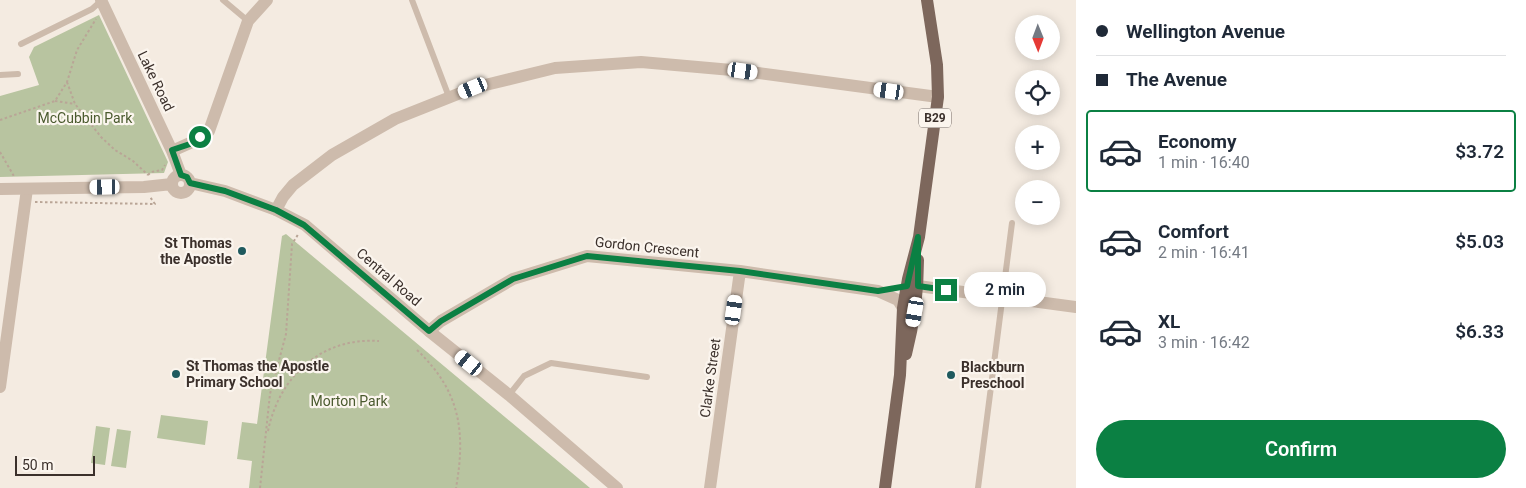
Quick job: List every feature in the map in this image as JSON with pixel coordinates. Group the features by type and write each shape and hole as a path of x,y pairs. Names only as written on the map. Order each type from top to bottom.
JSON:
{"main road":[{"name":"B29","path":"885,488 900,375 903,308 910,286 938,97 937,65 927,0"},
{"name":"B29","path":"900,375 911,335 910,286"}],"street":[{"path":"172,150 190,144 209,131 248,21 267,0"},
{"name":"Lake Road","path":"98,3 172,150 181,181"},
{"path":"276,210 293,184 332,155 395,119 473,88 555,68 641,62 743,71 938,97"},
{"name":"Central Road","path":"0,189 26,195 146,181 181,181 225,191 276,210 304,225 429,331 509,395 617,488"},
{"path":"0,388 26,195"},
{"name":"Gordon Crescent","path":"429,331 441,321 513,279 587,256 740,271 878,291 898,300 903,308"},
{"name":"Clarke Street","path":"710,488 740,271"},
{"name":"Gordon Crescent","path":"878,291 910,286 1076,307"}],"lane":[{"path":"223,0 248,21"},
{"path":"412,0 449,97"},
{"path":"21,44 98,3"},
{"path":"0,76 18,74"},
{"path":"978,488 1012,223"},
{"path":"509,395 524,376 551,363 647,377"}],"path":[{"path":"55,101 66,82 77,50 96,18 98,3"},
{"path":"26,195 155,204 146,181 134,161 115,150 101,137 75,104 66,82"},
{"path":"0,120 55,101 75,104"},
{"path":"0,152 15,178"},
{"path":"146,181 151,172 162,170 164,163"},
{"path":"264,459 270,394 286,334 292,244 304,225"},
{"path":"261,488 268,430 278,399 295,374 304,364 329,350 359,341 379,341"},
{"path":"417,350 441,376 455,408 462,439 456,488"}],"green space":[{"name":"McCubbin Park","path":"99,15 168,162 164,173 0,177 0,96 39,85 29,57 34,47"},
{"name":"Morton Park","path":"286,234 590,488 249,488 252,461 237,459 242,422 257,424 282,236"},
{"path":"161,415 208,421 205,445 157,438"},
{"path":"96,426 110,428 105,465 91,463"},
{"path":"117,429 131,431 126,468 111,466"}],"place":[{"name":"St Thomas the Apostle","path":"242,251"},
{"name":"St Thomas the Apostle Primary School","path":"176,374"},
{"name":"Blackburn Preschool","path":"951,375"}],"route":[{"path":"200,137 190,144 172,150 181,175 187,177 190,183 225,191 276,210 304,225 429,331 441,321 513,279 587,256 740,271 887,291 907,286 918,237 918,286 946,290"}]}
